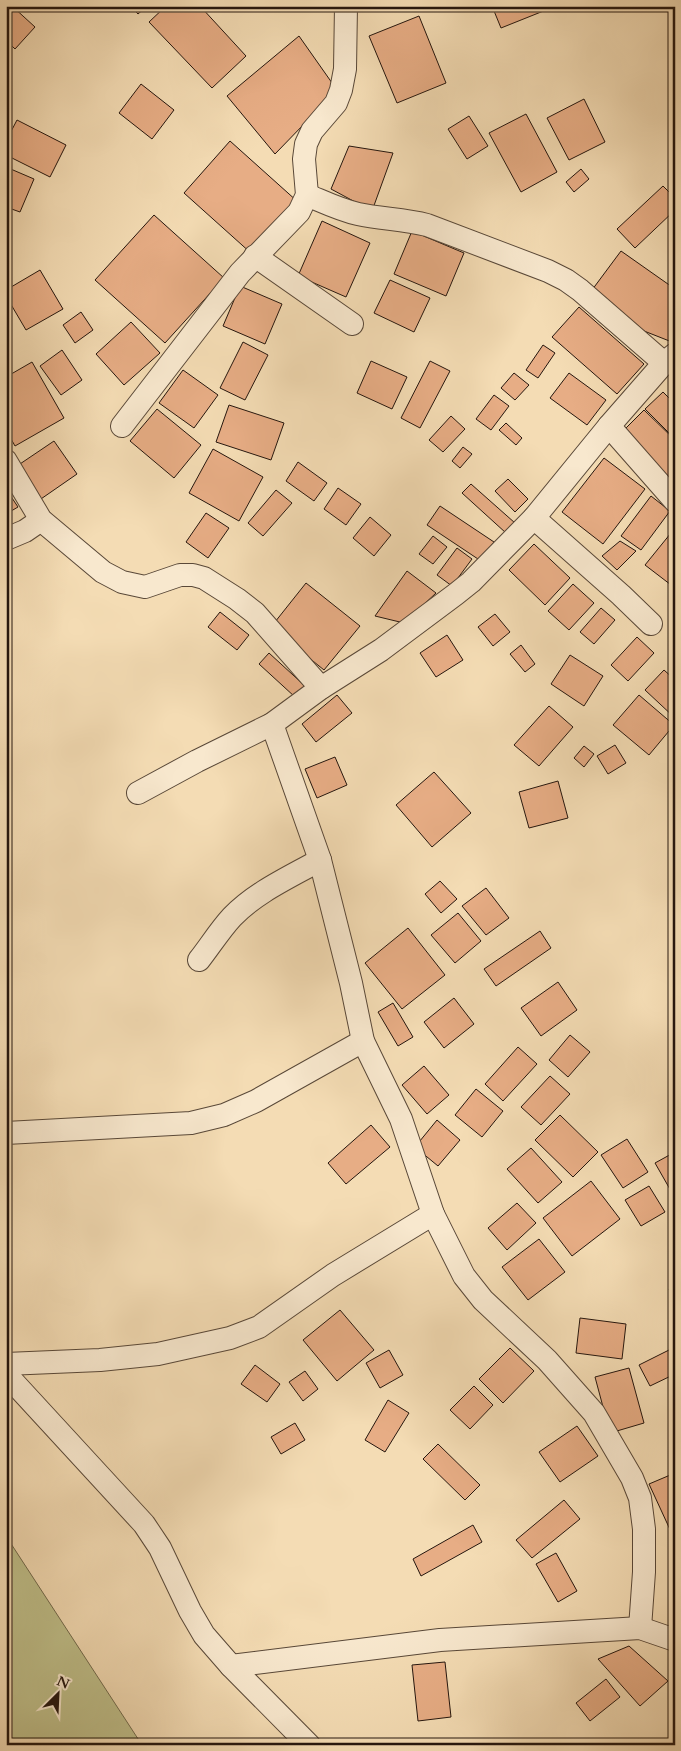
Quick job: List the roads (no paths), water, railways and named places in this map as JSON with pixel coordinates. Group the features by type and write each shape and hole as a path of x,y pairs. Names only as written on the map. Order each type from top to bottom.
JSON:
{"street":[{"path":"122,426 240,273 299,212 307,195 304,159 306,144 312,131 336,103 346,68 346,6"},
{"path":"138,792 272,724 321,688 381,650 456,594 534,518 609,426 669,358 580,290 548,271 427,225 411,220 359,214 307,195"},
{"path":"255,256 352,324"},
{"path":"609,426 675,501"},
{"path":"6,460 41,520 103,572 122,582 145,587 180,575 193,575 204,578 255,613 321,688"},
{"path":"534,518 628,601 651,624"},
{"path":"6,538 25,531 41,520"},
{"path":"272,724 320,860 351,983 363,1041 401,1119 433,1214 464,1276 483,1300 547,1360 594,1413 632,1478 640,1498 644,1529 644,1572 640,1628"},
{"path":"199,960 232,918 246,905 320,860"},
{"path":"6,1134 191,1123 224,1115 256,1101 363,1041"},
{"path":"6,1364 100,1360 158,1354 230,1338 259,1328 333,1275 433,1214"},
{"path":"6,1374 144,1524 160,1548 190,1611 204,1634 231,1666 309,1745"},
{"path":"231,1666 440,1640 640,1628 675,1640"}]}
